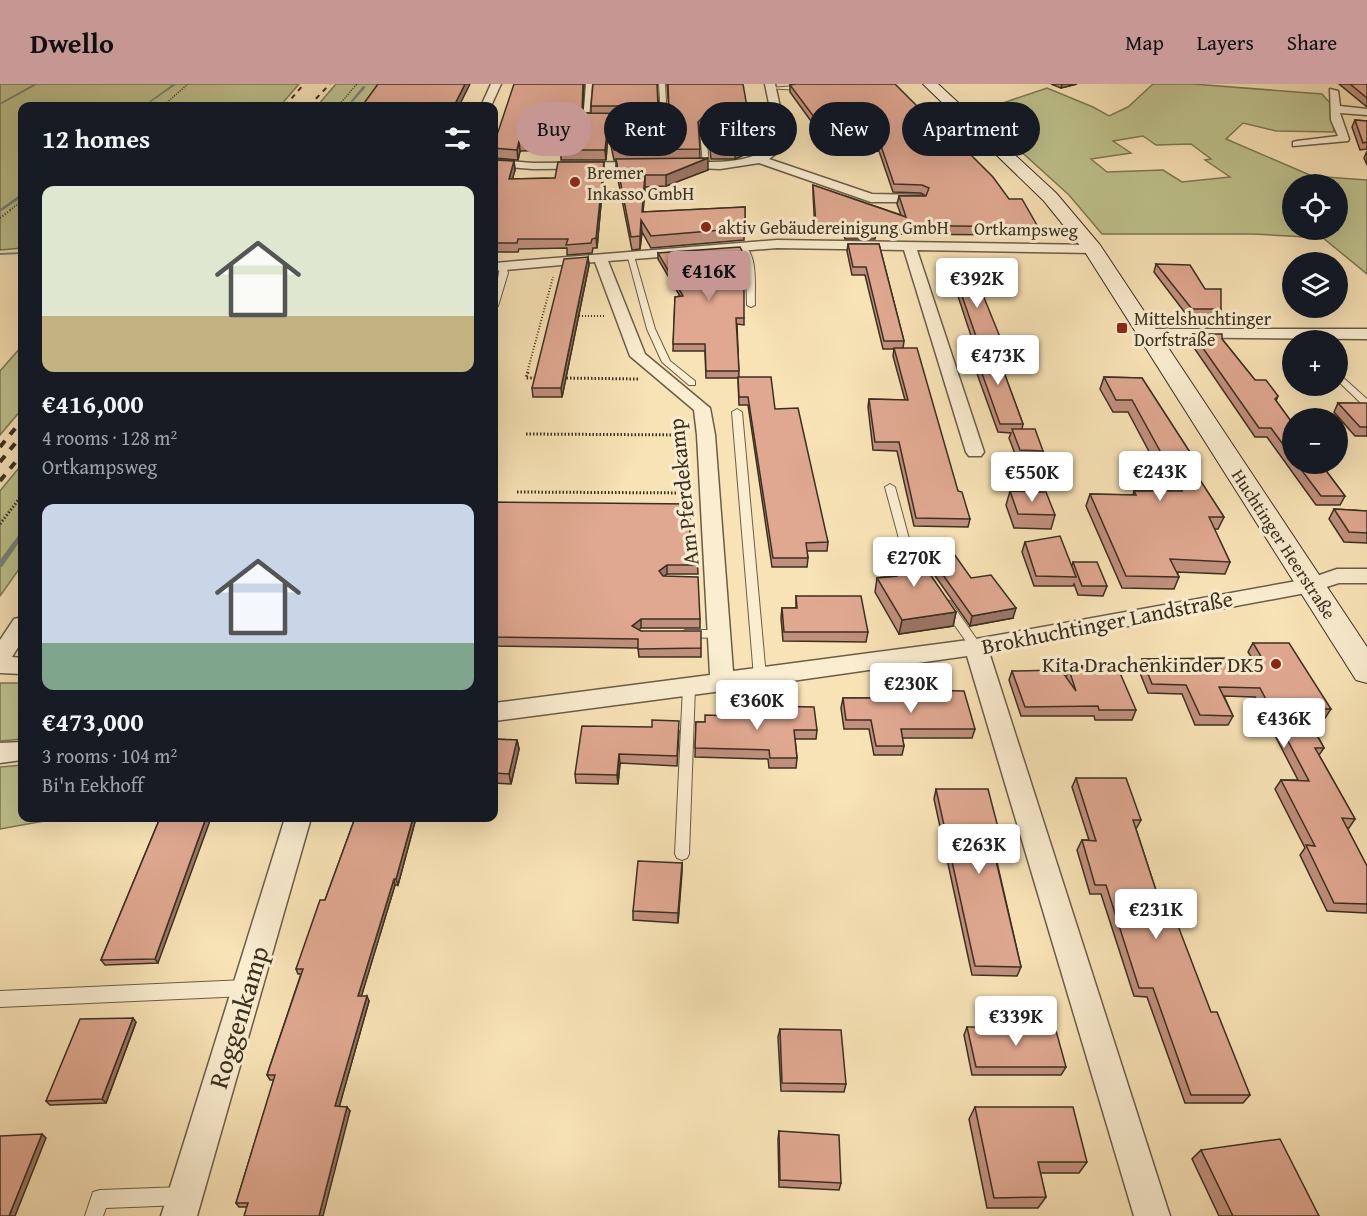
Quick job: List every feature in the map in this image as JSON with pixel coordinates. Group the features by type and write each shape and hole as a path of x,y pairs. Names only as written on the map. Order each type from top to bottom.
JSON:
{"main road":[{"name":"Huchtinger Heerstraße","path":"930,84 1050,197 1094,249 1367,672"}],"street":[{"path":"488,102 496,84"},
{"path":"762,160 783,144 770,86"},
{"path":"1297,144 1344,140 1339,131 1334,93"},
{"path":"1335,109 1367,112"},
{"path":"498,163 533,166 706,165 762,160 871,198 921,199"},
{"name":"Ortkampsweg","path":"498,267 742,245 909,245 1094,249"},
{"path":"909,245 975,452"},
{"name":"Am Pferdekamp","path":"601,259 638,356 702,408 710,493 711,580 719,634 722,683"},
{"path":"1149,334 1282,337"},
{"path":"1348,335 1367,334"},
{"name":"Brokhuchtinger Landstraße","path":"498,711 976,647 1311,585 1337,576 1367,576"},
{"path":"0,658 18,630"},
{"path":"976,647 1152,1216"},
{"path":"0,665 18,666"},
{"path":"0,753 18,751"},
{"name":"Roggenkamp","path":"182,1206 297,822"}],"lane":[{"path":"589,84 586,120 597,120"},
{"path":"662,84 663,102"},
{"path":"770,86 798,87 802,84"},
{"path":"705,156 706,165"},
{"path":"742,245 750,261 751,305"},
{"path":"630,256 651,328 666,362 692,382"},
{"path":"498,267 504,273 498,293"},
{"path":"1348,386 1367,404"},
{"path":"737,412 760,677"},
{"path":"890,487 906,546 925,573"},
{"path":"938,592 976,647"},
{"path":"675,634 719,634"},
{"path":"682,854 689,687"},
{"path":"0,999 246,988"},
{"path":"93,1216 99,1199 182,1206"}],"path":[{"path":"168,102 188,84"},
{"path":"341,102 357,84"},
{"path":"0,218 18,204"},
{"path":"538,378 526,378 556,262"},
{"path":"566,315 623,316"},
{"path":"561,378 666,380"},
{"path":"526,434 706,435"},
{"path":"517,492 710,493"},
{"path":"0,524 18,500"}],"green space":[{"path":"0,84 299,84 283,102 18,102 18,248 0,250"},
{"path":"336,84 378,84 366,102 320,102"},
{"path":"1153,84 1193,84 1322,94 1330,103 1334,132 1276,131 1243,123 1226,139 1307,174 1282,174 1282,236 1102,234 1069,195 1026,156 1040,156 1040,102 1006,102 1047,88 1109,116 1128,107","holes":["1143,136 1156,145 1191,144 1211,159 1205,160 1230,177 1182,182 1163,170 1107,172 1091,159 1131,153 1113,141"]},
{"path":"1348,179 1367,180 1367,274 1348,258 1348,252 1340,252 1325,240 1348,240"},
{"path":"18,351 18,414 0,435 0,371"},
{"path":"18,469 18,571 0,596 0,491"},
{"path":"0,683 18,683 18,739 0,741"},
{"path":"18,765 18,822 39,822 0,829 0,767"}],"building":[{"path":"378,84 465,84 456,102 365,102"},
{"path":"514,84 583,84 582,102 516,102 516,150 498,148 498,132"},
{"path":"593,84 657,84 658,102 604,102 604,106 592,106"},
{"path":"668,84 743,84 746,102 699,102 699,149 687,149 687,102 669,102"},
{"path":"895,84 913,102 902,102 902,156 972,156 993,177 1009,199 1022,199 1038,227 874,225 876,231 846,230 844,225 816,224 813,185 906,217 899,196 926,196 929,188 922,185 894,184 884,156 890,156 890,102 809,102 809,110 790,85"},
{"path":"1350,84 1367,84 1367,98"},
{"path":"592,113 604,113 604,150 592,150"},
{"path":"1355,120 1367,121 1367,142 1363,143"},
{"path":"708,158 666,175 645,175 642,212 745,207 745,228 651,236 641,220 640,236 631,237 616,159"},
{"path":"498,160 514,161 509,179 555,178 558,162 604,162 596,238 592,239 591,243 566,245 568,239 518,239 517,243 498,243"},
{"path":"848,244 879,244 904,341 884,341 866,267 853,267"},
{"path":"740,247 744,255 744,318 736,318 739,371 706,371 705,344 673,344 675,297 683,296 658,253"},
{"path":"588,257 561,388 532,388 564,259"},
{"path":"1156,264 1190,265 1205,289 1221,289 1221,309 1192,309"},
{"path":"954,273 974,273 1002,342 978,342"},
{"path":"1193,334 1222,334 1222,339 1255,380 1266,380 1278,396 1275,399 1282,409 1282,443 1271,428 1259,428"},
{"path":"894,348 917,348 958,491 962,492 970,519 916,518 899,442 875,442 869,399 908,400"},
{"path":"973,348 995,348 1023,424 1000,424"},
{"path":"738,377 771,377 775,409 798,408 828,542 806,543 808,558 773,558 748,397 739,397"},
{"path":"1104,377 1142,378 1195,460 1187,460 1224,517 1209,517 1230,562 1170,559 1179,577 1126,576 1090,494 1136,495 1134,491 1182,491 1132,400 1116,400"},
{"path":"1338,403 1366,403 1367,427 1360,427 1348,414 1348,408 1343,408"},
{"path":"1012,429 1035,429 1043,451 1020,450"},
{"path":"1304,474 1328,474 1345,496 1321,496"},
{"path":"1010,491 1046,492 1055,515 1018,514"},
{"path":"498,502 691,504 689,554 697,554 698,565 667,565 659,571 663,576 698,577 700,619 641,619 632,626 641,631 701,631 701,648 638,649 638,639 498,637"},
{"path":"1334,509 1367,511 1367,533 1349,532"},
{"path":"1060,536 1076,577 1036,576 1025,542"},
{"path":"912,548 956,612 902,620 877,578 897,576 888,552"},
{"path":"954,554 971,578 991,575 1016,608 972,616 931,558"},
{"path":"1073,562 1097,562 1107,586 1082,586"},
{"path":"796,596 861,596 868,632 784,632 782,608 797,608"},
{"path":"1253,643 1289,643 1331,709 1302,709 1324,748 1315,748 1355,819 1342,818 1367,866 1367,904 1334,903 1306,845 1315,846 1281,780 1309,781 1260,688 1219,687 1233,716 1200,715 1186,685 1152,684 1142,659 1262,658"},
{"path":"1082,666 1117,666 1136,710 1099,710 1098,706 1025,707 1012,671 1061,670 1076,691 1069,670 1084,670"},
{"path":"915,690 964,691 975,729 901,729 904,746 876,746 871,720 846,720 843,698 917,698"},
{"path":"767,706 814,707 817,730 794,730 797,758 770,758 769,750 695,748 696,722 705,722 705,715 767,717"},
{"path":"652,720 679,721 677,756 619,754 617,775 575,774 582,726 652,727"},
{"path":"498,739 517,740 509,774 498,773"},
{"path":"1076,778 1126,778 1141,820 1133,820 1165,918 1175,918 1211,1012 1217,1012 1250,1095 1191,1095 1153,988 1139,988 1106,885 1095,885 1082,840 1096,841"},
{"path":"936,789 988,789 1000,835 990,835 1021,967 975,966"},
{"path":"158,822 205,822 155,959 101,960"},
{"path":"354,822 412,822 358,996 367,996 335,1106 347,1107 319,1216 244,1216 248,1203 236,1203 275,1075 267,1075 303,969 296,969 320,900 325,900"},
{"path":"638,861 682,863 678,913 633,911"},
{"path":"133,1018 102,1099 46,1101 80,1019"},
{"path":"967,1027 1055,1027 1066,1067 976,1067"},
{"path":"780,1029 841,1030 846,1084 782,1083"},
{"path":"975,1107 1073,1107 1087,1162 1038,1162 1046,1197 994,1198"},
{"path":"779,1131 839,1135 841,1183 780,1180"},
{"path":"42,1134 9,1216 0,1216 0,1136"},
{"path":"1280,1139 1319,1216 1233,1216 1201,1150"}],"waterway":[{"path":"0,104 36,84"},
{"path":"150,102 175,84"},
{"path":"351,102 364,87"},
{"path":"0,211 18,198"},
{"path":"0,254 18,253"},
{"path":"0,565 18,540"}],"railway":[{"path":"288,102 304,84"},
{"path":"313,102 330,84"},
{"path":"0,447 18,425"},
{"path":"0,462 18,440"},
{"path":"0,481 18,459"}],"place":[{"name":"Bremer Inkasso GmbH","path":"575,182"},
{"name":"aktiv Gebäudereinigung GmbH","path":"706,227"},
{"name":"Mittelshuchtinger Dorfstraße","path":"1122,328"},
{"name":"Kita Drachenkinder DK5","path":"1276,664"}]}
